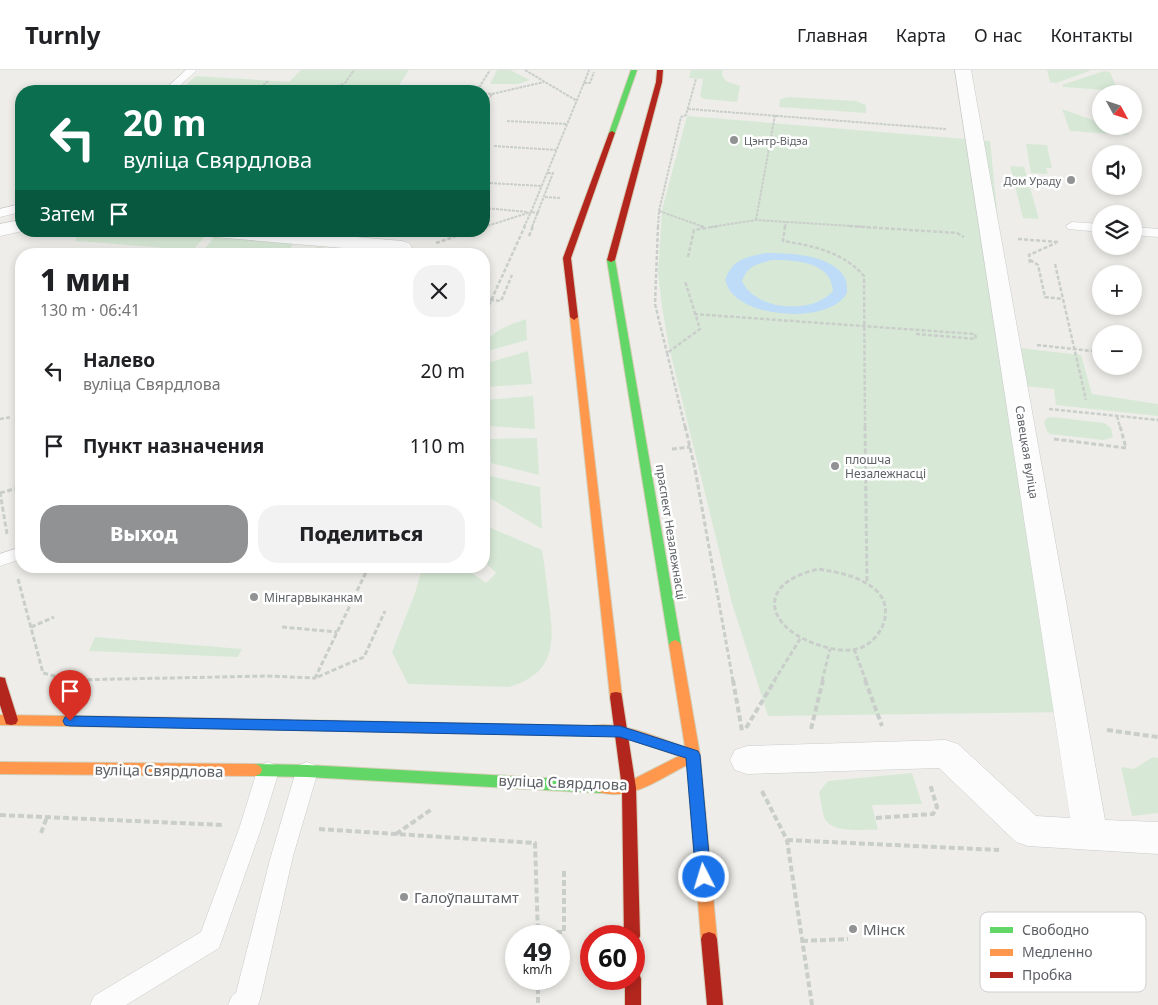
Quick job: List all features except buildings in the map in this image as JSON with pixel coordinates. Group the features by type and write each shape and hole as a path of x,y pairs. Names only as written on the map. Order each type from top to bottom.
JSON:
{"main road":[{"name":"праспект Незалежнасці","path":"666,70 660,76 631,192 610,261 693,755 715,1005"},
{"path":"632,74 567,258 620,731 629,788 632,925"},
{"path":"0,682 6,720 620,731 693,755"},
{"name":"вуліца Свярдлова","path":"0,768 307,770 629,788 693,755"},
{"path":"633,990 633,1005"}],"street":[{"name":"Савецкая вуліца","path":"963,70 1090,834"},
{"path":"0,230 15,227"},
{"path":"284,237 402,247"},
{"path":"747,760 946,754 1028,831 1158,838"}],"lane":[{"path":"175,85 192,70"},
{"path":"0,213 15,209"},
{"path":"1072,226 1092,227"},
{"path":"1142,232 1158,233"},
{"path":"241,1005 247,1000 282,856 307,770"},
{"path":"103,1005 210,940 251,826 268,771"}],"path":[{"path":"340,85 345,83 354,70"},
{"path":"481,85 490,70"},
{"path":"525,70 577,101"},
{"path":"512,275 501,300 491,300 531,212 589,70"},
{"path":"584,83 590,83 594,72"},
{"path":"696,79 686,115 681,117 660,211 655,304 695,469 742,734 800,639"},
{"path":"264,85 268,81"},
{"path":"490,97 492,94 544,82"},
{"path":"688,109 974,131"},
{"path":"756,220 775,115"},
{"path":"507,121 567,124"},
{"path":"494,146 556,150"},
{"path":"529,236 553,173 547,173"},
{"path":"490,183 541,186"},
{"path":"490,209 539,213"},
{"path":"660,211 707,228"},
{"path":"490,225 531,212"},
{"path":"688,257 694,230 756,220 956,233 973,242 991,237 1058,242"},
{"path":"786,222 783,241 824,250 843,257 856,265 864,276 866,326 867,583"},
{"path":"436,243 454,237"},
{"path":"1029,255 1030,261 1038,265 1045,297 1063,299"},
{"path":"1055,264 1086,400"},
{"path":"667,353 700,329 685,281"},
{"path":"694,314 975,334 976,339"},
{"path":"916,334 962,338"},
{"path":"1033,344 1092,351"},
{"path":"1019,405 1158,420"},
{"path":"1024,436 1126,448 1117,416"},
{"path":"0,419 11,417"},
{"path":"15,489 0,493 15,571"},
{"path":"819,569 836,570 853,575 867,583 880,595 887,608 887,621 882,634 870,643 854,649 830,649 815,646 800,639 784,627 776,614 775,600 779,588 789,578 802,572 819,569"},
{"path":"16,573 43,673 70,680 268,676 315,678 364,657 385,611"},
{"path":"315,678 366,573"},
{"path":"31,627 54,617"},
{"path":"282,627 337,632"},
{"path":"804,758 830,649"},
{"path":"854,649 892,755"},
{"path":"1072,726 1158,737"},
{"path":"747,760 787,840 812,1005"},
{"path":"876,818 933,814 937,807 929,782"},
{"path":"395,834 432,809"},
{"path":"41,833 47,817"},
{"path":"787,840 1004,850"},
{"path":"564,871 564,925"},
{"path":"802,941 848,939"},
{"path":"538,990 538,1005"}],"green space":[{"path":"301,70 409,70 399,85 186,85 196,76 289,82"},
{"path":"497,70 510,70 530,80 518,84 490,84"},
{"path":"691,70 723,70 722,75 726,81 740,86 737,102 704,99 700,96 703,79 689,78"},
{"path":"1047,70 1092,70 1056,83 1050,82"},
{"path":"1104,71 1110,72 1115,85 1092,85 1092,89 1063,87 1062,85"},
{"path":"789,97 856,101 866,105 866,113 779,107 780,99"},
{"path":"1062,109 1092,120 1092,133 1070,131"},
{"path":"687,116 990,141 999,230 1020,348 1081,355 1092,394 1158,404 1158,416 1056,405 1054,389 1024,386 1074,712 768,716 732,603 669,347 662,307 658,273 662,210"},
{"path":"1026,144 1047,145 1052,168 1046,168 1048,174 1031,173"},
{"path":"1010,166 1024,167 1039,219 1023,218"},
{"path":"76,237 204,237 195,248 167,248 76,241"},
{"path":"214,237 294,243 290,248 205,248"},
{"path":"526,319 527,340 490,350 490,337 506,327"},
{"path":"528,351 532,384 490,387 490,362"},
{"path":"533,396 535,429 490,426 490,400"},
{"path":"1047,418 1104,423 1111,428 1113,437 1104,440 1050,434 1044,422"},
{"path":"537,438 539,475 491,463 490,439"},
{"path":"490,476 540,487 542,529 490,498"},
{"path":"490,528 542,550 552,632 551,645 543,666 524,681 509,687 408,684 392,652 421,573 472,573 486,583 496,573 490,567"},
{"path":"95,637 242,649 238,657 89,651"},
{"path":"1153,757 1158,758 1158,813 1132,816 1121,767 1134,769"},
{"path":"912,773 922,804 872,805 878,830 842,829 829,824 825,819 819,792 828,781"}],"water":[{"path":"765,253 809,257 830,264 839,270 845,278 847,293 841,301 833,306 809,313 779,313 750,306 730,291 725,280 728,273 740,260","holes":["781,260 801,262 819,268 831,281 833,291 824,299 812,304 799,306 771,304 759,299 749,291 742,281 744,276 757,264"]}],"traffic: fast":[{"path":"612,133 634,70"},
{"path":"611,260 675,645"},
{"path":"255,770 307,771 601,787"}],"traffic: slow":[{"path":"574,317 616,697"},
{"path":"675,645 693,755 709,939"},
{"path":"0,720 194,723"},
{"path":"592,731 620,731 693,755"},
{"path":"601,787 629,788 693,755"},
{"path":"0,768 255,770"}],"traffic: jam":[{"path":"611,260 659,82 660,70"},
{"path":"574,317 567,258 612,133"},
{"path":"0,682 11,720"},
{"path":"616,697 629,788 632,925"},
{"path":"194,723 592,731"},
{"path":"709,939 715,1005"},
{"path":"633,990 633,1005"}],"place":[{"name":"Цэнтр-Відэа","path":"734,140"},
{"name":"Дом Ураду","path":"1071,180"},
{"name":"плошча Незалежнасці","path":"835,466"},
{"name":"Мінгарвыканкам","path":"254,597"},
{"name":"Галоўпаштамт","path":"404,897"},
{"name":"Мінск","path":"853,929"}],"route":[{"path":"70,721 620,731 693,755 704,877"}]}
